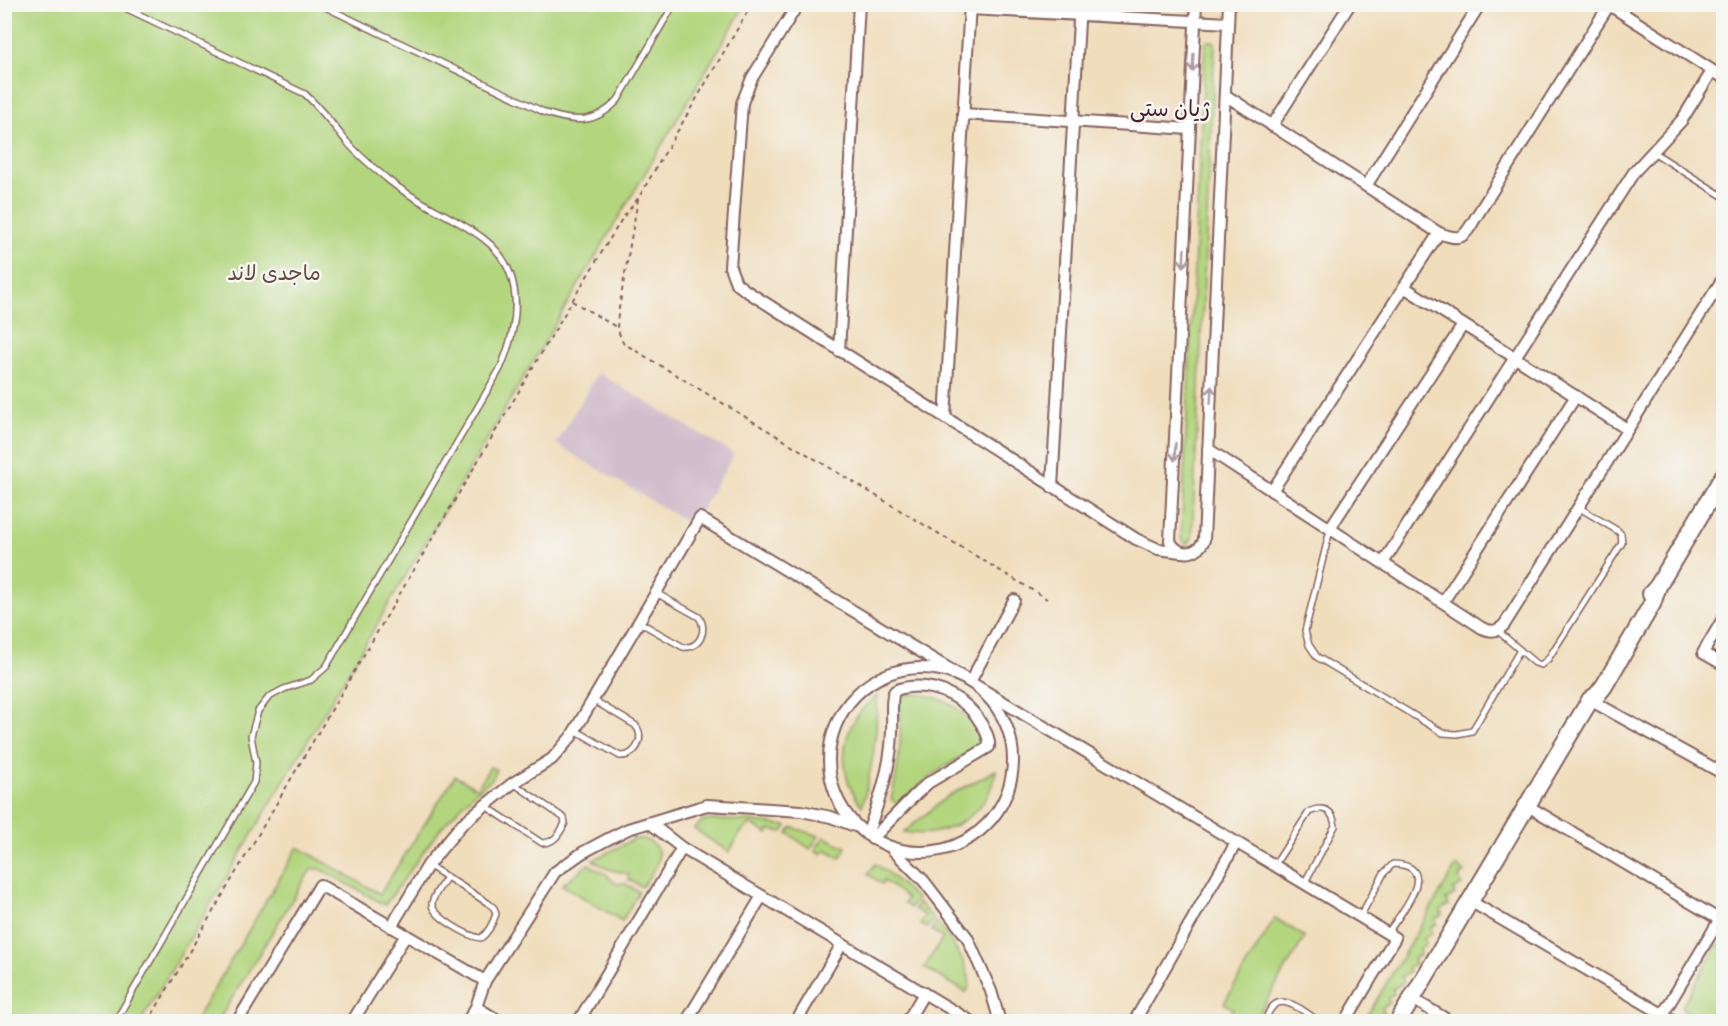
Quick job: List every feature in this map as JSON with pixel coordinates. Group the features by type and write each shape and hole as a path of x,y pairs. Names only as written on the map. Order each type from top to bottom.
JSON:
{"street":[{"path":"798,4 753,78 742,104 730,267 733,278 740,287 839,351 1147,545 1182,552 1193,552 1204,540 1229,4"},
{"path":"839,351 859,4"},
{"path":"1182,552 1177,550 1170,541 1196,4"},
{"path":"1272,126 1350,4"},
{"path":"1366,186 1480,4"},
{"path":"1225,95 1439,233 1460,238 1466,233 1609,4 1724,78"},
{"path":"945,418 970,7 1080,10 1196,22 1228,23"},
{"path":"1053,487 1080,10"},
{"path":"1383,563 1634,172 1682,120 1712,71"},
{"path":"963,114 1190,129"},
{"path":"1272,491 1439,233"},
{"path":"1208,449 1486,630 1498,630 1504,625 1724,277"},
{"path":"1404,287 1627,429"},
{"path":"1330,528 1463,325"},
{"path":"1443,602 1576,396"},
{"path":"1398,1022 1590,700 1590,691 1596,679 1646,600 1658,586 1724,475"},
{"path":"391,927 428,865 462,824 513,783 552,759 575,730 700,518 1395,938 1345,1022"},
{"path":"970,682 1014,600"},
{"path":"1724,617 1703,653 1724,665"},
{"path":"815,814 829,811 835,802 830,770 832,738 845,709 862,690 890,674 915,668 940,670 970,682 995,704 1008,728 1014,755 1011,782 1000,807 983,829 960,844 934,852 925,858 921,866 921,876 967,937 991,991 999,1022"},
{"path":"921,687 939,690 955,697 970,708 981,722 989,740 988,747 928,783 870,837 890,759 894,692 902,688 921,687"},
{"path":"1590,700 1724,774"},
{"path":"835,792 845,812 857,827 870,837 890,847 909,852 934,852"},
{"path":"467,1022 476,1007 485,981 555,872 582,853 608,839 628,830 707,805 815,814 831,817 857,827"},
{"path":"1528,806 1722,917 1664,1014"},
{"path":"650,823 682,848 972,1022"},
{"path":"1134,1022 1236,843"},
{"path":"890,847 924,881"},
{"path":"578,1022 682,848"},
{"path":"237,1022 320,885 485,981"},
{"path":"686,1022 762,896"},
{"path":"1470,901 1676,1022"},
{"path":"352,1022 406,935"},
{"path":"796,1022 842,944"},
{"path":"907,1022 924,993"},
{"path":"1411,998 1451,1022"},
{"path":"476,1007 501,1022"}],"lane":[{"path":"115,1022 254,782 256,770 251,736 258,711 269,697 284,688 310,680 326,667 500,369 510,343 517,306 511,274 492,246 394,184 354,148 329,118 304,94 117,4"},
{"path":"319,4 546,113 575,121 601,114 618,100 674,4"},
{"path":"1652,151 1724,197"},
{"path":"1498,630 1538,665 1546,662 1622,543 1621,534 1618,531 1578,507"},
{"path":"1330,528 1305,631 1308,645 1317,657 1443,733 1457,734 1472,730 1520,650"},
{"path":"639,622 683,647 690,648 695,645 701,636 704,629 699,617 656,593"},
{"path":"575,730 620,756 632,753 639,743 640,730 635,725 592,700"},
{"path":"484,806 542,843 555,839 565,823 564,818 513,783"},
{"path":"1274,866 1310,812 1318,808 1325,808 1331,813 1335,826 1304,884"},
{"path":"1360,917 1384,873 1394,864 1406,864 1416,872 1418,883 1387,934"},
{"path":"428,865 447,877 494,908 496,914 494,921 481,938 469,935 437,915 433,910 432,903 447,877"},
{"path":"1265,1022 1267,1013 1281,1001 1288,1002 1320,1022"}],"path":[{"path":"148,1022 572,301 622,219 639,197 752,4"},
{"path":"639,197 617,328 623,343 1047,599"},
{"path":"572,301 617,328"}],"shaded area":[{"path":"598,373 734,454 692,525 556,444"}],"green space":[{"name":"ماجدی لاند","path":"4,5 745,5 141,1021 5,1021"},
{"path":"1207,41 1215,43 1192,538 1186,544 1181,538 1205,43"},
{"path":"910,694 934,697 955,707 972,723 984,744 939,771 898,805 891,799 900,748 899,696"},
{"path":"877,696 874,751 862,806 847,778 845,748 855,719"},
{"path":"490,767 497,770 491,780 472,795 440,829 385,905 321,869 311,869 218,1021 195,1021 298,847 380,894 455,776 477,788"},
{"path":"996,770 992,786 985,799 964,820 951,828 936,832 904,832 948,796"},
{"path":"703,821 749,821 787,826 783,832 770,830 768,834 751,824 742,831 729,852 694,829"},
{"path":"792,827 819,836 810,849 788,833"},
{"path":"824,837 846,847 840,858 825,849 822,854 815,850"},
{"path":"634,839 651,842 659,854 653,872 642,887 628,879 629,874 608,869 593,860"},
{"path":"588,864 606,874 616,884 624,883 639,892 622,921 562,885"},
{"path":"875,864 917,899 910,908 904,903 907,898 884,881 882,884 868,874"},
{"path":"1456,866 1465,872 1459,877 1462,885 1453,890 1455,895 1446,900 1449,905 1441,910 1442,915 1435,919 1437,924 1430,928 1432,934 1424,938 1426,944 1419,949 1420,955 1413,959 1415,964 1407,968 1409,973 1401,977 1403,983 1393,989 1394,994 1388,998 1389,1003 1382,1008 1384,1012 1375,1017 1376,1021 1364,1021"},
{"path":"919,903 934,919 927,928 920,924 925,915 914,909"},
{"path":"1275,918 1305,937 1254,1021 1226,1021 1233,1009 1224,1003"},
{"path":"937,922 966,967 969,986 966,992 924,968 943,938 931,930"},
{"path":"1718,944 1723,947 1723,1021 1704,1021 1681,1008"}],"district":[{"name":"ژیان ستی","path":"1170,109"}]}
